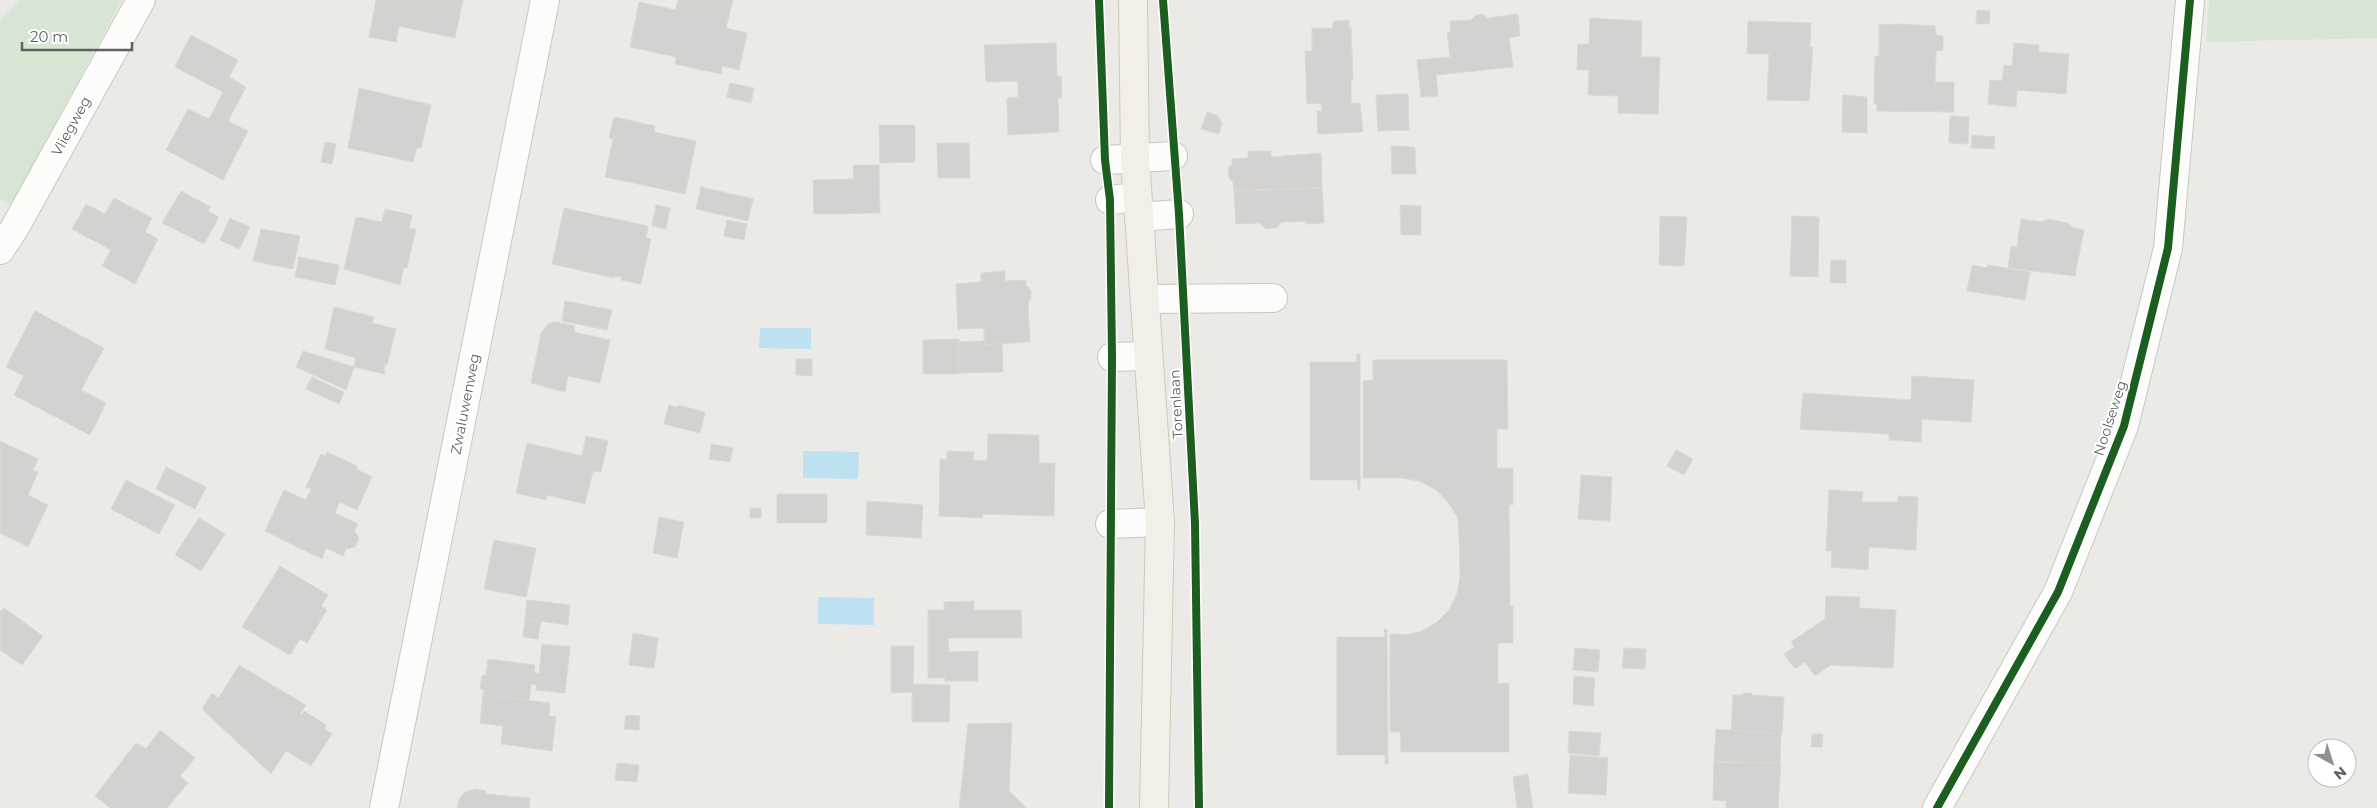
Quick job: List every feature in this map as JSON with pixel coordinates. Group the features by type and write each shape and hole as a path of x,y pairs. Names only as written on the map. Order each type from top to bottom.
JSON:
{"main road":[{"name":"Torenlaan","path":"1133,0 1135,158 1160,522 1154,808"}],"street":[{"name":"Vliegweg","path":"0,250 141,0"},
{"name":"Zwaluwenweg","path":"384,808 545,0"},
{"name":"Noolseweg","path":"1937,808 2058,592 2124,426 2168,248 2190,0"},
{"path":"1106,160 1173,156"},
{"path":"1110,200 1179,214"},
{"path":"1145,299 1273,298"},
{"path":"1112,357 1148,356"},
{"path":"1110,524 1160,522"}],"green space":[{"path":"20,0 122,0 11,205 0,199 0,20"},
{"path":"2209,0 2377,0 2377,38 2206,42"}],"water":[{"path":"760,328 811,328 811,349 759,348"},
{"path":"803,451 859,452 858,479 803,478"},
{"path":"818,597 874,598 874,625 818,624"}],"building":[{"path":"376,0 463,0 455,38 399,26 396,42 369,37"},
{"path":"678,0 733,0 726,28 747,33 739,70 722,66 721,74 675,64 676,57 630,47 639,2 676,10"},
{"path":"1977,10 1990,11 1989,24 1976,24"},
{"path":"1483,14 1487,18 1518,14 1520,36 1509,38 1513,67 1436,75 1438,96 1421,97 1417,60 1450,57 1447,32 1451,32 1450,21 1471,20 1475,16"},
{"path":"1590,18 1642,21 1641,57 1660,57 1658,114 1618,113 1618,96 1588,95 1589,70 1577,70 1578,44 1589,44"},
{"path":"1349,20 1349,28 1351,27 1353,80 1351,80 1351,103 1360,103 1363,132 1318,134 1317,111 1322,111 1321,103 1307,104 1305,51 1312,51 1312,28 1332,28 1334,21"},
{"path":"1748,21 1811,23 1810,47 1813,47 1809,101 1767,100 1769,54 1747,54"},
{"path":"1879,25 1935,26 1936,35 1943,36 1943,50 1936,51 1935,82 1954,82 1954,112 1877,111 1877,104 1874,104 1875,56 1879,56"},
{"path":"191,35 238,60 229,77 246,87 228,121 248,131 223,180 166,150 188,109 209,119 223,92 175,67"},
{"path":"1056,43 1057,76 1061,76 1062,98 1058,98 1059,132 1008,135 1007,98 1018,97 1018,81 986,82 984,45"},
{"path":"2014,43 2039,45 2039,52 2069,54 2066,94 2017,90 2016,107 1988,104 1990,80 2002,81 2004,65 2012,66"},
{"path":"730,83 754,88 751,103 727,97"},
{"path":"359,88 431,105 421,148 417,148 413,162 348,148"},
{"path":"1408,94 1409,130 1378,131 1376,95"},
{"path":"1843,95 1867,97 1867,133 1842,132"},
{"path":"1207,112 1218,116 1222,123 1219,134 1201,129"},
{"path":"1950,116 1969,117 1968,144 1949,143"},
{"path":"614,117 655,126 654,132 696,141 685,194 605,177 613,139 609,138"},
{"path":"879,125 915,125 915,162 880,163"},
{"path":"1972,135 1995,137 1994,149 1971,148"},
{"path":"325,142 336,144 332,164 321,162"},
{"path":"937,143 969,143 970,178 938,178"},
{"path":"1391,146 1415,147 1416,174 1392,174"},
{"path":"1248,151 1271,151 1271,157 1321,153 1322,188 1234,191 1233,182 1229,178 1228,168 1232,165 1232,159 1248,158"},
{"path":"853,165 879,165 880,213 814,214 813,180 854,179"},
{"path":"701,187 753,199 748,221 696,209"},
{"path":"1322,188 1324,223 1306,224 1306,221 1281,222 1277,228 1266,229 1260,223 1236,224 1234,191"},
{"path":"181,191 211,207 208,211 219,217 204,244 162,223"},
{"path":"114,198 152,218 145,232 158,239 135,284 102,266 111,250 72,229 86,204 105,214"},
{"path":"656,205 670,208 666,229 652,226"},
{"path":"1400,205 1421,206 1421,235 1401,235"},
{"path":"564,208 648,226 646,238 651,239 641,284 621,280 621,277 615,276 614,278 552,264"},
{"path":"385,209 412,215 409,228 416,229 407,268 404,267 400,285 344,269 356,217 382,222"},
{"path":"1660,216 1687,217 1684,266 1659,265"},
{"path":"1792,216 1819,217 1818,277 1790,276"},
{"path":"230,218 250,227 239,249 220,240"},
{"path":"2021,219 2042,222 2047,219 2068,223 2074,228 2084,230 2075,276 2008,268 2011,246 2017,247"},
{"path":"727,220 747,224 744,240 724,236"},
{"path":"261,229 300,236 293,269 253,261"},
{"path":"299,257 339,265 335,285 295,277"},
{"path":"1831,260 1846,260 1846,283 1830,283"},
{"path":"1972,265 1987,268 1988,265 2030,272 2025,300 1967,291"},
{"path":"1005,271 1005,281 1026,280 1026,286 1031,290 1031,299 1028,303 1030,342 984,345 984,328 958,329 956,284 981,282 981,273"},
{"path":"565,301 612,310 607,330 562,321"},
{"path":"334,307 374,317 372,323 396,329 387,365 384,364 385,374 354,367 356,358 325,349"},
{"path":"35,311 104,348 81,390 106,403 90,435 14,395 24,376 6,367"},
{"path":"555,322 575,326 574,332 610,340 600,383 568,376 565,392 531,383 541,333 548,324"},
{"path":"959,339 959,374 923,374 923,340"},
{"path":"984,341 984,345 1002,343 1003,372 958,373 959,342"},
{"path":"303,351 354,367 346,390 296,367"},
{"path":"1357,354 1360,354 1360,489 1358,489 1357,480 1310,480 1310,362 1357,362"},
{"path":"796,359 812,359 812,376 796,375"},
{"path":"1373,360 1507,360 1508,429 1497,429 1497,468 1513,468 1513,505 1509,504 1510,606 1513,606 1513,643 1498,643 1498,684 1509,683 1509,752 1401,752 1400,732 1390,732 1390,634 1403,635 1420,632 1436,623 1449,610 1457,594 1460,576 1459,536 1458,518 1448,502 1435,489 1419,481 1402,478 1363,478 1363,381 1373,380"},
{"path":"1912,376 1974,380 1971,422 1922,419 1921,442 1889,440 1889,434 1800,429 1803,393 1911,400"},
{"path":"312,377 344,392 339,404 306,389"},
{"path":"669,405 677,407 678,405 705,412 700,433 664,424"},
{"path":"988,434 1039,435 1039,463 1055,463 1054,516 982,514 983,518 939,516 940,459 947,460 947,451 974,452 973,460 987,461"},
{"path":"586,436 608,441 601,472 593,471 585,504 547,495 546,500 516,493 527,443 582,456"},
{"path":"0,441 38,459 33,470 38,472 28,495 48,505 28,547 0,533"},
{"path":"711,444 733,448 730,462 709,459"},
{"path":"1676,450 1693,459 1684,475 1667,466"},
{"path":"327,452 357,466 356,469 372,477 357,510 340,502 335,513 358,524 354,530 359,538 355,547 346,549 343,556 326,548 322,559 265,531 284,490 306,500 311,489 306,487 321,454 325,456"},
{"path":"166,467 206,487 195,509 156,489"},
{"path":"1581,475 1612,477 1610,521 1578,519"},
{"path":"126,480 175,505 159,534 111,509"},
{"path":"1829,490 1863,492 1862,502 1898,502 1898,496 1918,497 1916,550 1869,547 1868,570 1831,567 1832,551 1826,551"},
{"path":"777,494 827,494 827,523 777,523"},
{"path":"867,501 923,505 921,538 866,535"},
{"path":"750,508 761,508 761,518 750,518"},
{"path":"659,517 684,522 677,558 653,553"},
{"path":"199,518 225,534 201,571 175,555"},
{"path":"494,540 536,548 526,597 484,589"},
{"path":"280,566 328,595 321,606 327,610 307,643 300,639 290,655 242,627"},
{"path":"1826,596 1860,597 1859,608 1896,610 1893,668 1831,665 1815,676 1805,662 1795,669 1784,654 1794,647 1791,642 1825,619"},
{"path":"527,600 570,605 568,625 525,619"},
{"path":"974,601 974,610 1021,610 1022,638 948,638 949,652 978,651 978,681 945,681 945,678 928,678 928,610 944,610 944,602"},
{"path":"4,608 43,636 22,665 0,650 0,612"},
{"path":"525,619 541,621 538,639 523,637"},
{"path":"1384,629 1387,629 1388,764 1385,764 1385,755 1337,755 1337,637 1385,637"},
{"path":"633,633 658,638 654,668 629,665"},
{"path":"542,644 570,647 565,693 536,690 537,685 531,684 529,701 483,695 484,690 480,688 482,676 486,675 488,659 535,665 534,672 539,674"},
{"path":"891,646 914,646 913,684 950,685 949,722 912,722 912,692 891,693"},
{"path":"1575,648 1600,650 1598,672 1573,670"},
{"path":"1624,648 1646,649 1645,669 1622,668"},
{"path":"239,665 306,705 300,714 302,715 304,711 326,725 325,729 332,734 311,766 286,751 271,774 202,709 212,693 219,698"},
{"path":"1574,676 1595,678 1593,706 1573,704"},
{"path":"1743,693 1784,697 1782,734 1731,731 1733,695 1743,695"},
{"path":"483,695 550,703 549,716 556,717 552,751 501,744 503,726 480,723"},
{"path":"626,715 640,716 639,730 624,729"},
{"path":"1012,723 1009,791 1026,808 959,808 968,724"},
{"path":"1716,729 1781,734 1780,763 1714,762"},
{"path":"160,730 195,758 180,776 188,783 167,808 110,808 95,796 136,743 146,749"},
{"path":"1569,731 1601,733 1599,756 1568,753"},
{"path":"1812,734 1823,734 1822,747 1811,747"},
{"path":"1570,755 1608,758 1606,795 1568,793"},
{"path":"1714,762 1781,763 1778,808 1726,808 1726,801 1713,800"},
{"path":"617,763 639,765 637,782 615,780"},
{"path":"1528,774 1533,808 1517,808 1513,777"},
{"path":"476,789 486,791 486,794 530,798 529,808 457,808 459,799 465,792"}],"cycle path":[{"path":"1099,0 1105,160 1110,200 1112,357 1109,808"},
{"path":"1163,0 1179,214 1195,524 1199,808"},
{"path":"1937,808 2058,592 2124,426 2168,248 2190,0"}]}
